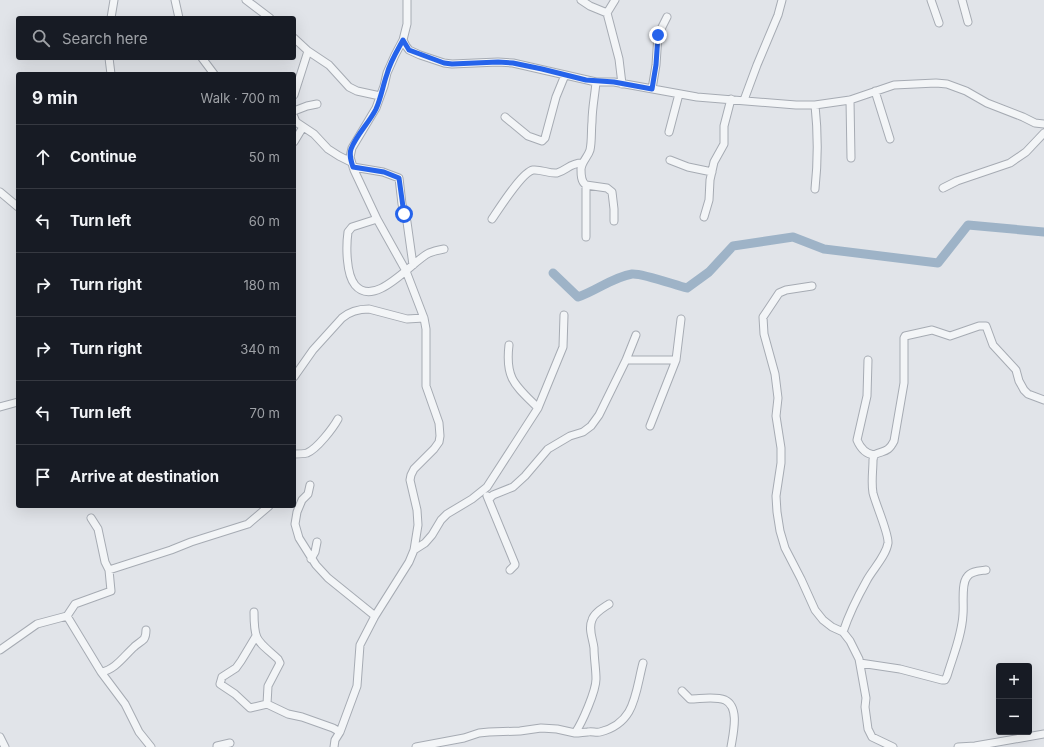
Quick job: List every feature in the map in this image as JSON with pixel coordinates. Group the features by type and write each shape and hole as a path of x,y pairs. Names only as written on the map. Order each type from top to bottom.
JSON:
{"street":[{"path":"111,16 114,0"},
{"path":"175,0 179,16"},
{"path":"246,0 267,16"},
{"path":"334,747 335,740 340,732 357,686 360,646 375,616 409,562 414,550 418,525 417,510 410,480 411,475 414,469 439,442 440,429 426,386 426,330 424,318 406,271 377,219 352,164 350,154 359,134 371,118 384,86 387,73 403,40 408,15 407,0"},
{"path":"580,0 607,13"},
{"path":"615,0 607,13 619,59 622,84"},
{"path":"744,100 756,65 778,15 782,0"},
{"path":"931,0 939,23"},
{"path":"962,0 968,22"},
{"path":"652,89 656,65 658,35 667,17"},
{"path":"296,40 308,51 329,65 349,87 357,91 380,96"},
{"path":"403,40 409,50 444,63 513,63 596,82 622,84 714,99 815,105 850,100 894,85 936,82 947,84 966,91 986,103 1035,123 1044,124"},
{"path":"296,89 308,51"},
{"path":"109,60 111,72"},
{"path":"204,60 212,72"},
{"path":"505,117 528,136 542,141 545,138 556,97 565,75"},
{"path":"586,237 586,185 582,180 581,167 588,155 591,144 596,82"},
{"path":"875,91 890,138"},
{"path":"669,132 679,94"},
{"path":"704,217 709,200 712,172 717,154 724,144 724,126 731,99"},
{"path":"850,100 851,158"},
{"path":"296,110 317,104"},
{"path":"815,105 817,125 815,189"},
{"path":"296,122 314,134 333,153 352,164 384,172 399,178 400,197 407,222 413,265"},
{"path":"296,139 303,127"},
{"path":"943,188 957,181 1010,163 1026,152 1044,133"},
{"path":"670,160 688,167 712,172"},
{"path":"492,219 528,172 537,170 554,173 562,172 571,165 582,163"},
{"path":"586,185 607,188 612,192 614,221"},
{"path":"0,192 16,205"},
{"path":"377,219 352,227 348,232 349,273 352,281 362,291 371,292 387,286 429,253 444,250"},
{"path":"812,286 786,290 779,294 763,317 764,334 775,374 778,398 776,416 781,448 781,463 776,496 780,531 784,548 801,579 815,610 832,628 843,632 850,641 860,662 866,698 865,707 868,729 872,737 893,747"},
{"path":"296,375 314,350 347,314 362,309 369,309 406,319 424,318"},
{"path":"414,550 425,543 447,514 472,499 483,490 538,408 563,347 564,315"},
{"path":"650,426 676,360 681,319"},
{"path":"868,360 867,396 856,440 865,452 869,454 874,455 887,450 894,440 904,383 904,338 908,335 932,330 950,336 979,326 986,326 993,345 1016,370 1018,381 1024,390 1028,394 1044,400"},
{"path":"489,499 493,495 513,487 525,476 548,449 570,436 583,432 591,426 596,420 626,360 636,335"},
{"path":"509,345 508,365 510,376 523,393 538,408"},
{"path":"626,360 676,360"},
{"path":"1,404 16,402"},
{"path":"296,454 312,450 333,428 338,419"},
{"path":"843,632 867,579 885,551 888,543 888,537 873,492 874,455"},
{"path":"310,485 308,494 300,503 297,512 295,524 299,538 311,559 328,578 375,616"},
{"path":"483,490 489,499 515,564 510,570"},
{"path":"109,570 248,524 267,508"},
{"path":"0,650 37,624 67,616 75,604 111,591 109,570 105,562 98,529 91,518"},
{"path":"311,559 316,550 317,542"},
{"path":"860,662 945,680 959,635 963,615 966,578 973,572 986,570"},
{"path":"575,733 580,726 594,690 596,679 590,627 592,618 609,604"},
{"path":"254,612 254,630 256,636 260,643 278,659 280,663 268,686 267,704"},
{"path":"67,616 101,672 125,704 139,732 151,747"},
{"path":"101,672 104,672 116,664 142,640 145,637 146,630"},
{"path":"256,636 236,668 222,677 220,684 235,694 250,708 267,704 288,714 302,717 340,732"},
{"path":"416,747 464,738 479,733 520,731 541,728 557,729 575,733 589,731 599,732 616,726 624,720 631,709 643,663"},
{"path":"682,691 690,699 706,698 724,700 730,704 733,709 734,724 731,747"},
{"path":"958,747 983,745 1044,734"},
{"path":"0,737 5,747"},
{"path":"217,747 230,743"}],"waterway":[{"path":"553,273 578,297 618,278 632,274 651,277 687,288 709,272 733,246 793,237 824,249 938,263 968,225 1044,232"}],"route":[{"path":"404,214 399,188 399,178 384,172 353,167 350,154 359,134 371,118 376,108 387,73 403,40 409,50 444,63 513,63 596,82 614,82 652,89 656,65 658,35"}]}
